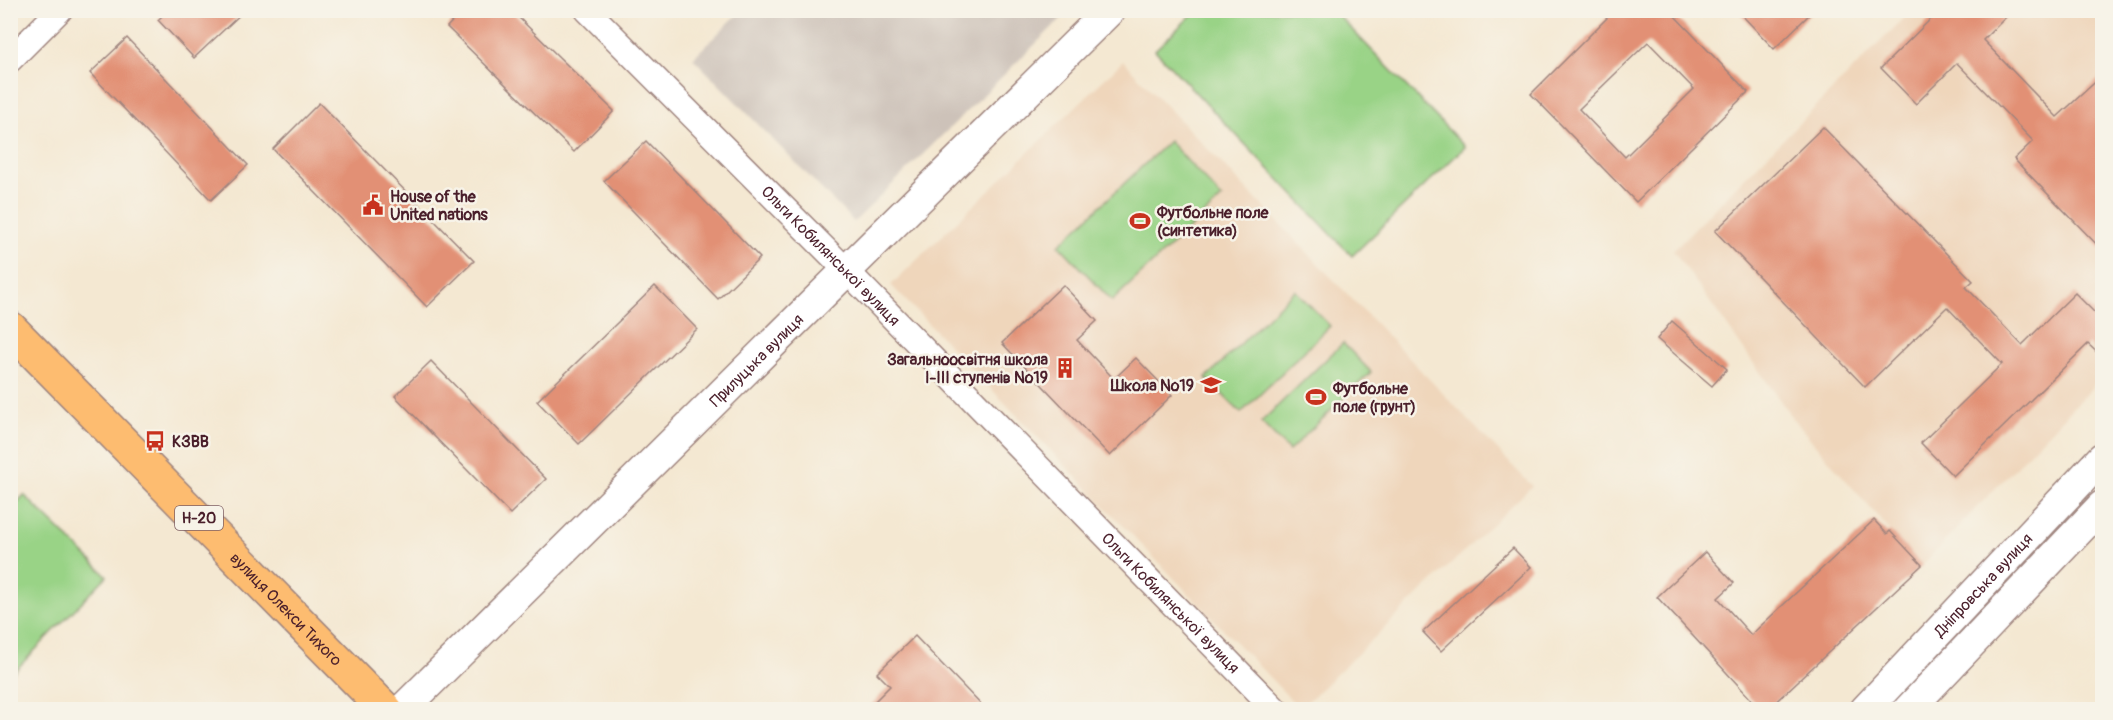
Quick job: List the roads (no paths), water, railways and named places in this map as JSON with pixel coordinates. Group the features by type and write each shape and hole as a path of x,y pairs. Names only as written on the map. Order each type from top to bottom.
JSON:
{"main road":[{"name":"вулиця Олекси Тихого","path":"10,328 386,710"}],"street":[{"path":"10,60 60,10"},
{"name":"Ольги Кобилянської вулиця","path":"587,10 847,271 1275,710"},
{"name":"Прилуцька вулиця","path":"402,710 1110,10"},
{"name":"Дніпровська вулиця","path":"1865,710 2103,458"},
{"name":"Дніпровська вулиця","path":"1908,710 2103,506"}],"place":[{"name":"House of the United nations","path":"373,205"},
{"name":"Футбольне поле (синтетика)","path":"1140,221"},
{"name":"Загальноосвітня школа І-ІІІ ступенів №19","path":"1065,368"},
{"name":"Школа №19","path":"1211,385"},
{"name":"Футбольне поле (грунт)","path":"1316,397"},
{"name":"КЗВВ","path":"155,441"}]}
